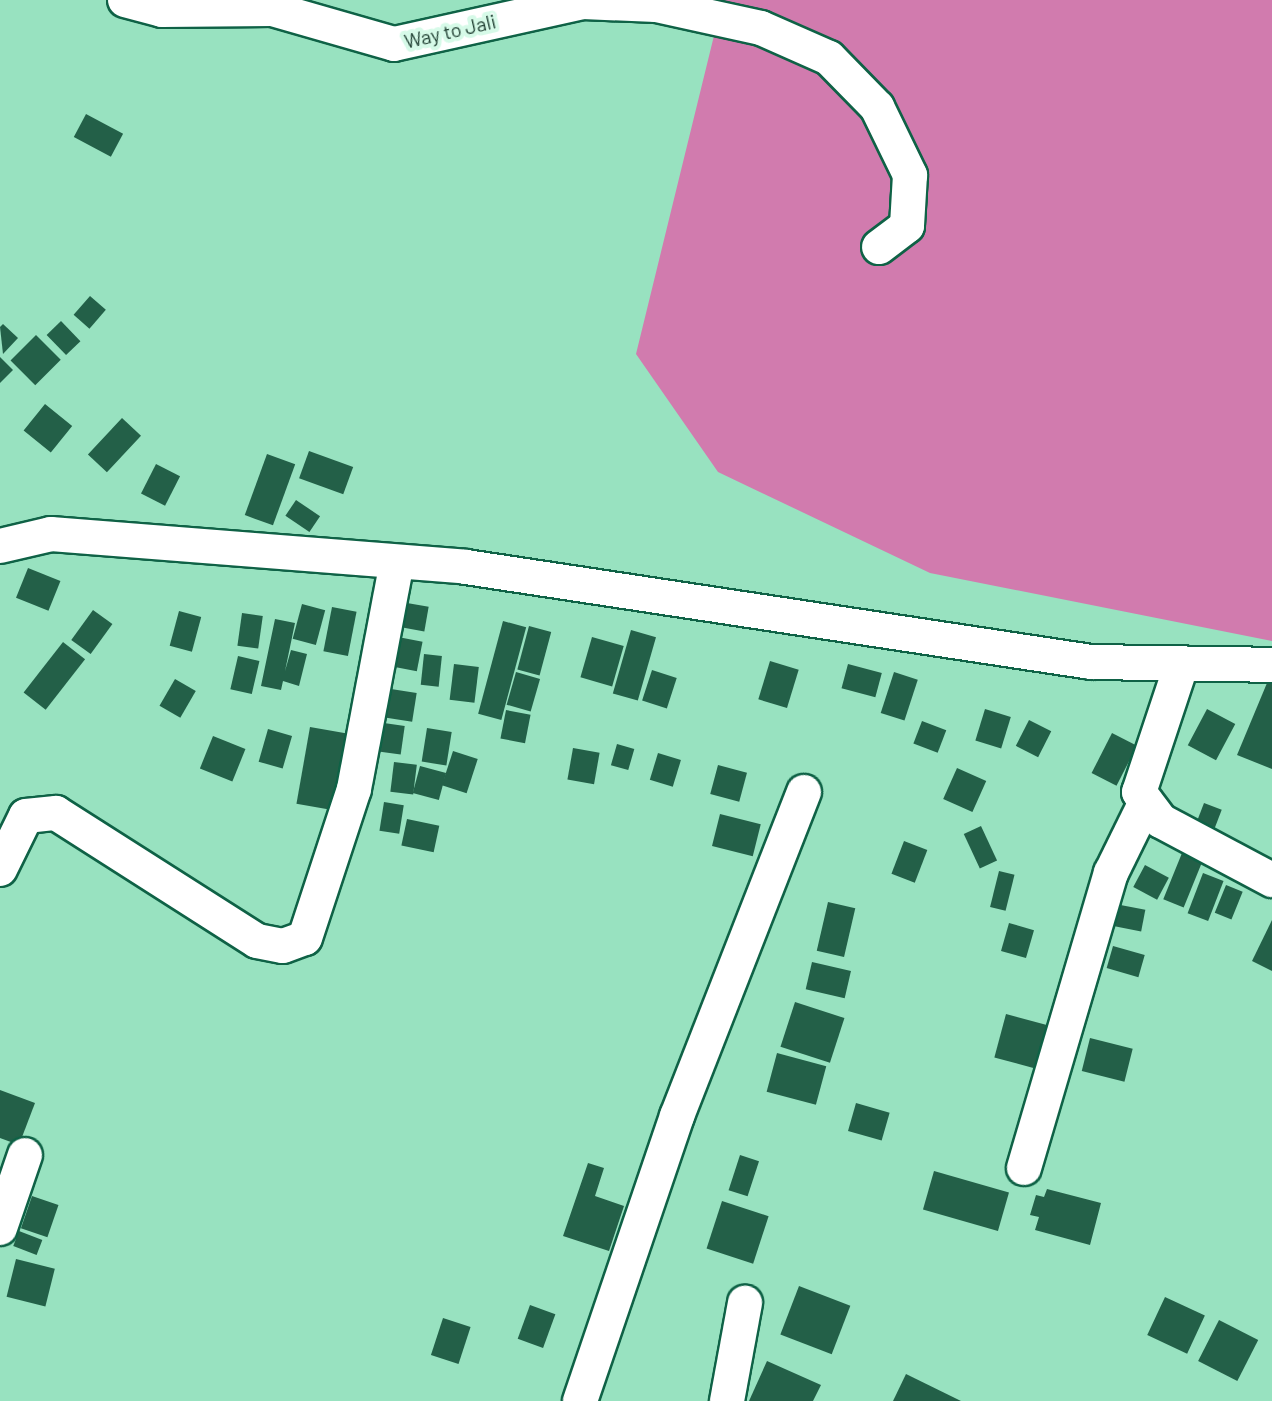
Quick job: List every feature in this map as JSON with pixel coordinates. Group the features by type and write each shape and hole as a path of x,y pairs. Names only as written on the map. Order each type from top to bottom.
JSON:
{"street":[{"name":"Way to Jali","path":"125,0 162,10 272,9 394,44 583,2 656,5 761,28 829,58 877,107 910,175 907,226 879,247"},
{"path":"0,546 51,534 396,566 466,567 603,585 1091,662 1272,665"},
{"path":"0,869 26,816 56,813 257,941 283,946 305,938 354,789 396,566"},
{"path":"1182,663 1139,792 1161,821 1272,880"},
{"path":"580,1401 677,1116 804,792"},
{"path":"1024,1168 1111,873 1146,802"},
{"path":"0,1228 25,1155"},
{"path":"727,1401 745,1303"}],"shaded area":[{"path":"707,0 1272,0 1272,641 930,573 718,472 636,354 722,3"}],"building":[{"path":"86,114 123,134 111,157 74,137"},
{"path":"90,296 106,310 89,329 74,315"},
{"path":"61,321 80,341 66,355 47,335"},
{"path":"3,324 18,338 3,354 0,327"},
{"path":"36,335 61,360 35,385 11,360"},
{"path":"0,357 13,370 0,383"},
{"path":"45,404 72,426 51,452 24,430"},
{"path":"122,418 141,436 107,472 88,455"},
{"path":"309,451 353,467 343,494 299,478"},
{"path":"267,454 295,464 273,525 245,515"},
{"path":"156,464 180,476 165,506 141,493"},
{"path":"296,500 320,516 309,532 285,516"},
{"path":"28,568 60,581 48,611 16,598"},
{"path":"407,603 429,607 424,631 403,628"},
{"path":"302,604 325,610 316,645 293,639"},
{"path":"332,607 357,612 348,656 323,651"},
{"path":"93,610 112,624 91,654 71,640"},
{"path":"179,611 201,617 192,652 170,646"},
{"path":"242,613 263,616 258,649 237,646"},
{"path":"275,619 295,623 285,671 291,650 307,654 299,686 283,681 281,690 261,686"},
{"path":"503,621 526,627 501,720 478,714"},
{"path":"529,626 551,632 540,675 517,669"},
{"path":"631,630 656,637 638,701 613,693"},
{"path":"398,637 423,642 417,671 392,666"},
{"path":"592,637 624,646 612,686 580,677"},
{"path":"63,642 85,659 46,710 24,692"},
{"path":"424,654 442,656 439,687 421,685"},
{"path":"238,656 259,661 252,694 230,689"},
{"path":"770,661 799,670 787,708 758,699"},
{"path":"454,664 479,667 474,703 450,700"},
{"path":"848,664 882,673 875,697 842,688"},
{"path":"652,670 677,678 667,708 642,700"},
{"path":"1272,671 1272,769 1237,755"},
{"path":"516,672 540,679 531,712 507,705"},
{"path":"894,672 918,680 904,721 881,713"},
{"path":"175,679 196,691 180,718 159,706"},
{"path":"391,689 417,693 412,722 386,718"},
{"path":"985,709 1011,717 1001,748 975,741"},
{"path":"1207,709 1235,724 1216,760 1188,745"},
{"path":"506,710 531,715 525,743 500,738"},
{"path":"1029,720 1051,731 1038,757 1016,746"},
{"path":"922,721 946,730 938,753 913,743"},
{"path":"377,722 405,726 401,755 373,751"},
{"path":"310,727 351,734 338,811 296,804"},
{"path":"427,728 452,732 446,765 422,762"},
{"path":"268,729 292,736 283,769 259,762"},
{"path":"1112,733 1137,746 1117,786 1092,773"},
{"path":"213,736 245,749 232,782 200,768"},
{"path":"617,744 634,749 628,770 611,765"},
{"path":"573,748 600,753 594,784 567,780"},
{"path":"453,751 478,759 467,793 442,785"},
{"path":"658,753 681,760 673,787 650,780"},
{"path":"394,762 417,765 413,795 390,792"},
{"path":"718,765 747,773 739,802 710,794"},
{"path":"420,766 446,773 439,800 413,793"},
{"path":"957,768 986,781 972,812 943,799"},
{"path":"384,802 404,805 399,834 379,831"},
{"path":"1204,803 1222,810 1211,839 1193,832"},
{"path":"720,814 761,824 753,856 712,846"},
{"path":"407,819 439,826 434,852 401,845"},
{"path":"981,826 997,860 980,868 964,834"},
{"path":"904,841 927,850 915,883 891,874"},
{"path":"1182,853 1202,861 1184,908 1163,899"},
{"path":"1145,865 1169,878 1157,900 1133,887"},
{"path":"999,871 1015,875 1006,911 990,907"},
{"path":"1203,873 1224,881 1208,921 1188,913"},
{"path":"1226,885 1243,892 1231,920 1215,913"},
{"path":"828,902 855,908 844,957 817,951"},
{"path":"1110,903 1145,910 1141,931 1106,925"},
{"path":"1272,920 1272,971 1252,961"},
{"path":"1009,923 1034,930 1026,958 1001,951"},
{"path":"1113,946 1145,955 1138,977 1107,968"},
{"path":"812,962 851,971 845,998 806,989"},
{"path":"795,1002 844,1018 830,1063 780,1047"},
{"path":"1006,1014 1052,1026 1041,1070 994,1057"},
{"path":"1090,1038 1133,1049 1124,1082 1082,1071"},
{"path":"777,1053 826,1066 816,1105 767,1092"},
{"path":"0,1090 35,1103 19,1145 0,1138"},
{"path":"856,1103 890,1113 882,1141 848,1131"},
{"path":"740,1155 759,1161 748,1196 729,1190"},
{"path":"588,1163 604,1168 595,1196 624,1206 609,1251 563,1236"},
{"path":"934,1171 1009,1192 998,1231 923,1209"},
{"path":"1047,1189 1101,1203 1090,1245 1035,1230 1039,1217 1030,1215 1036,1195 1044,1197"},
{"path":"32,1196 58,1205 47,1237 21,1228"},
{"path":"722,1201 769,1216 753,1264 707,1249"},
{"path":"19,1231 42,1240 37,1255 13,1246"},
{"path":"16,1259 55,1269 45,1307 7,1297"},
{"path":"799,1286 850,1306 832,1354 780,1335"},
{"path":"1165,1297 1205,1316 1187,1354 1147,1335"},
{"path":"530,1305 555,1314 543,1348 518,1339"},
{"path":"443,1318 471,1327 459,1364 431,1355"},
{"path":"1219,1320 1258,1340 1237,1381 1198,1361"},
{"path":"767,1361 821,1385 813,1401 749,1401"},
{"path":"906,1374 961,1401 893,1401"}]}
